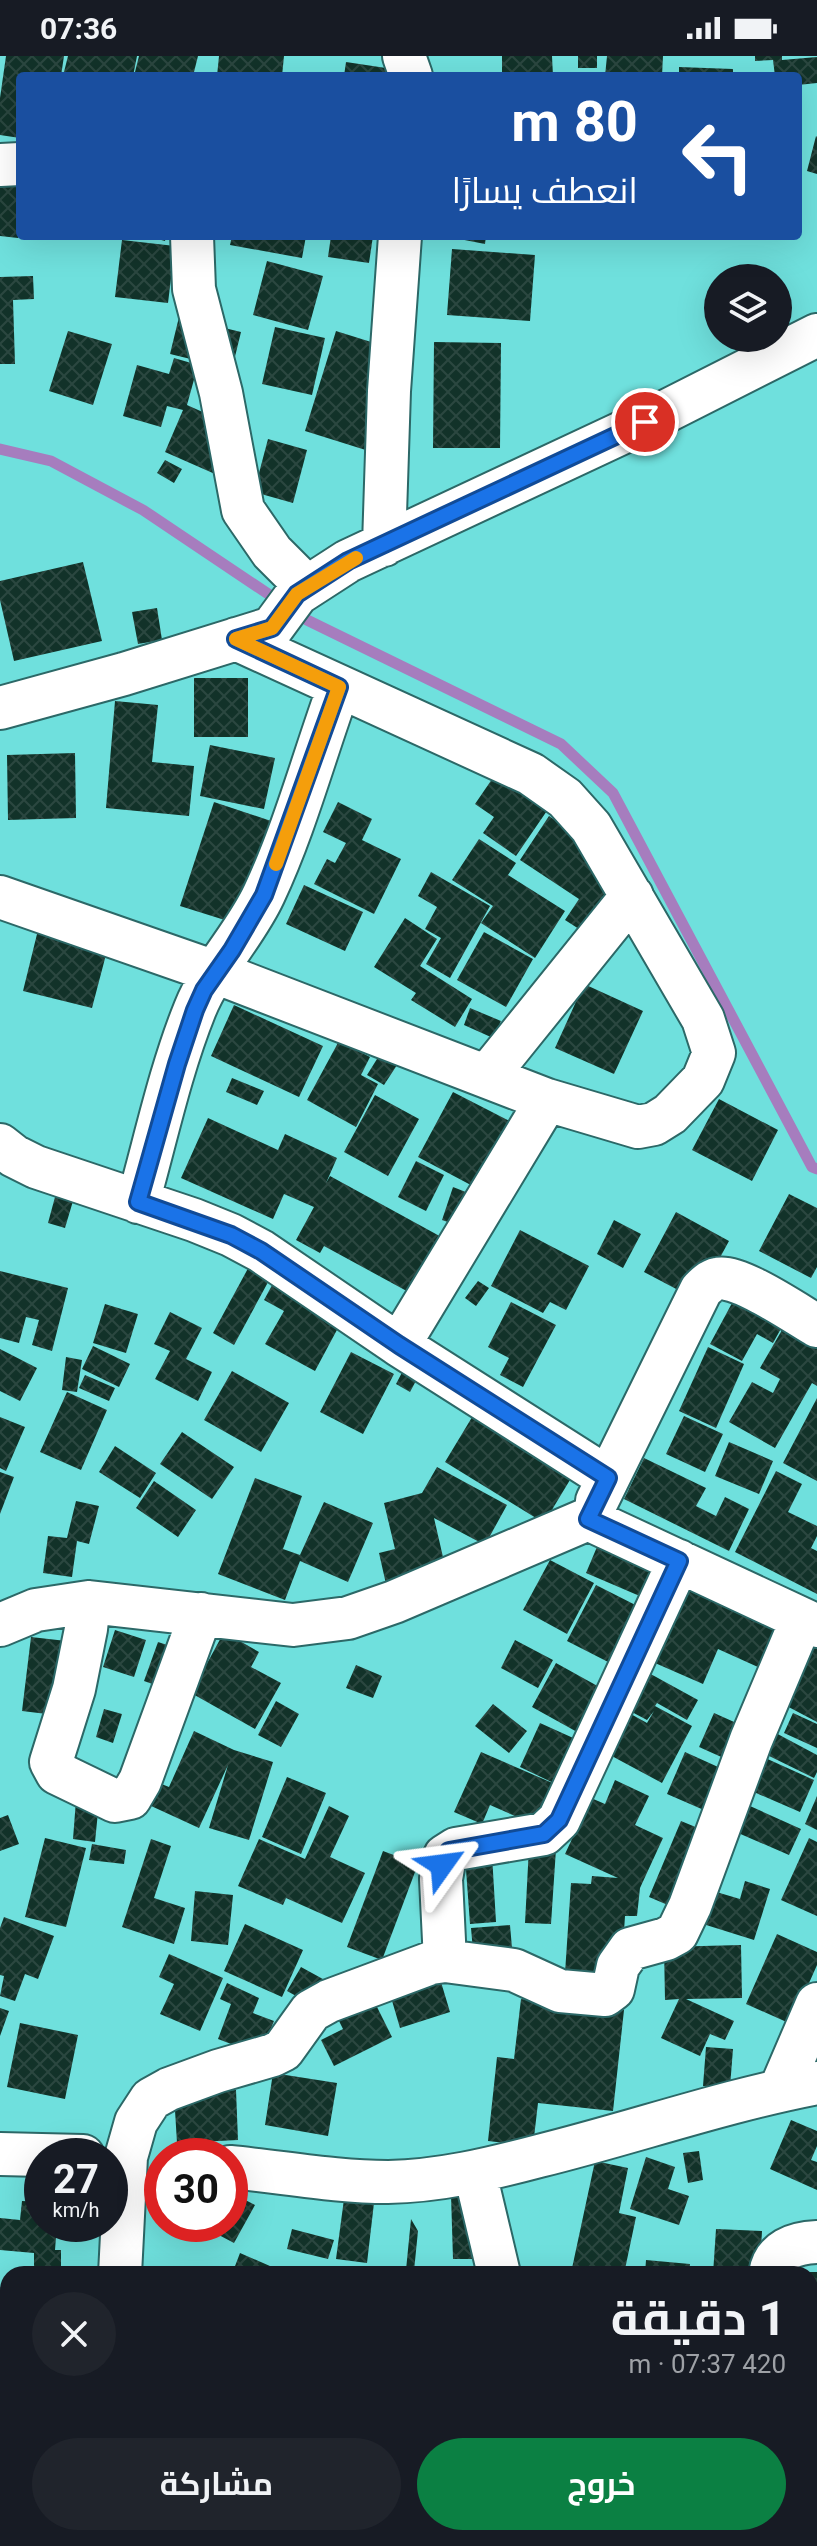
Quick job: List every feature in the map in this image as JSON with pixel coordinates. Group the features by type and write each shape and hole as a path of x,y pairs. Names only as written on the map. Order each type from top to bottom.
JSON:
{"street":[{"path":"192,240 194,289 221,393 243,510 302,591"},
{"path":"384,545 389,391 400,240"},
{"path":"0,708 254,634 302,591 348,561 645,422 817,335"},
{"path":"1,907 215,972 547,1100 616,1122 638,1127 654,1124 685,1100 703,1080 714,1053 703,1019 602,842 565,798 531,774 339,687 254,634"},
{"path":"138,1202 195,1010 215,972 232,950 264,895 339,687"},
{"path":"487,1076 632,896"},
{"path":"399,1345 547,1100"},
{"path":"0,1145 36,1167 231,1235 261,1251 399,1345 608,1478"},
{"path":"0,1625 36,1610 89,1602 130,1604 293,1625 348,1618 394,1602 588,1519 691,1306 710,1282 721,1278 738,1282 817,1326"},
{"path":"121,2266 136,2122 151,2099 181,2084 283,2050 311,2011 329,2001 431,1963 445,1961 514,1970 560,1991 605,1995 613,1989 618,1966 630,1949 677,1933 690,1906 751,1740 810,1623 588,1519"},
{"path":"445,1961 441,1879 445,1856 456,1849 544,1834 559,1820 679,1561"},
{"path":"89,1602 74,1689 51,1762 57,1773 105,1799 115,1801 130,1798 140,1781 201,1614"},
{"path":"248,2169 389,2182 475,2173 799,2087 817,2004"},
{"path":"0,2154 24,2155"},
{"path":"475,2173 497,2266"},
{"path":"772,2266 785,2248 817,2242"}],"building":[{"path":"6,56 64,56 62,72 16,72 16,137 0,135 0,98"},
{"path":"68,56 137,56 134,72 64,72"},
{"path":"139,56 198,56 194,72 135,72"},
{"path":"219,56 284,56 282,72 217,72"},
{"path":"502,56 552,56 553,72 502,72"},
{"path":"578,56 597,56 597,68 578,68"},
{"path":"607,56 663,56 662,72 605,72"},
{"path":"755,56 782,56 782,60 817,57 817,83 802,85 802,72 774,72 773,60 755,61"},
{"path":"346,62 406,71 406,72 345,72"},
{"path":"679,67 733,69 733,72 679,72"},
{"path":"817,137 817,174 807,171"},
{"path":"0,177 16,179 16,238 0,236"},
{"path":"122,240 175,246 168,303 115,297"},
{"path":"231,240 305,240 302,258 230,245"},
{"path":"330,240 372,240 369,263 328,257"},
{"path":"464,240 486,240 485,244"},
{"path":"452,249 535,255 530,321 447,315"},
{"path":"267,261 323,276 308,330 253,315"},
{"path":"33,276 34,299 13,300 15,364 0,364 0,277"},
{"path":"179,317 241,332 232,369 170,354"},
{"path":"275,327 325,338 312,395 262,384"},
{"path":"68,331 112,344 93,405 49,391"},
{"path":"336,331 387,347 372,452 305,431"},
{"path":"434,342 501,343 500,448 433,448"},
{"path":"174,358 198,365 187,405 236,427 215,474 165,452 183,410 167,406 161,427 123,416 137,365 169,374"},
{"path":"268,439 307,450 293,503 254,492"},
{"path":"165,460 182,469 174,483 157,473"},
{"path":"83,562 102,641 14,661 0,600 0,581"},
{"path":"157,608 162,640 138,644 132,612"},
{"path":"194,678 248,678 248,737 194,737"},
{"path":"115,701 158,705 152,762 194,766 189,816 106,808"},
{"path":"210,745 275,758 264,809 200,796"},
{"path":"75,753 76,818 8,820 7,755"},
{"path":"501,766 553,802 516,856 483,833 494,817 475,804"},
{"path":"214,802 280,824 247,927 180,906"},
{"path":"338,802 372,819 362,840 401,859 374,914 314,884 327,859 335,863 346,843 323,832"},
{"path":"549,816 624,867 603,898 614,906 593,938 565,920 579,899 520,860"},
{"path":"479,839 516,863 508,875 565,911 535,958 481,923 493,906 452,880"},
{"path":"431,872 490,906 450,978 426,964 441,938 425,929 437,907 418,896"},
{"path":"304,885 363,912 345,951 286,924"},
{"path":"405,918 437,939 420,966 472,999 455,1027 411,1000 416,993 374,967"},
{"path":"38,930 108,947 92,1008 23,991"},
{"path":"484,932 533,959 506,1007 457,980"},
{"path":"584,984 643,1011 614,1074 555,1048"},
{"path":"234,1005 323,1046 299,1097 211,1056"},
{"path":"470,1008 501,1021 493,1038 464,1025"},
{"path":"339,1041 370,1057 361,1075 378,1084 356,1127 307,1100"},
{"path":"382,1051 399,1062 384,1085 367,1075"},
{"path":"232,1078 264,1091 257,1105 226,1092"},
{"path":"453,1092 519,1126 484,1192 418,1157"},
{"path":"375,1095 419,1119 388,1176 344,1152"},
{"path":"719,1099 778,1130 752,1181 692,1150"},
{"path":"208,1118 278,1150 285,1134 337,1158 326,1183 330,1176 445,1239 414,1295 324,1246 320,1253 296,1240 314,1207 284,1194 273,1219 181,1178"},
{"path":"416,1161 444,1175 426,1211 398,1197"},
{"path":"453,1187 476,1196 465,1228 442,1220"},
{"path":"789,1194 817,1208 817,1267 811,1278 759,1251"},
{"path":"55,1197 73,1201 65,1228 48,1223"},
{"path":"676,1212 729,1241 697,1300 644,1272"},
{"path":"614,1220 641,1234 623,1268 597,1254"},
{"path":"520,1230 589,1266 566,1310 550,1302 543,1313 491,1286"},
{"path":"252,1261 273,1273 234,1345 213,1333"},
{"path":"0,1271 68,1288 52,1351 32,1345 39,1320 26,1317 19,1343 0,1338"},
{"path":"277,1276 346,1313 315,1371 265,1344 284,1311 264,1300"},
{"path":"478,1281 489,1288 476,1306 465,1298"},
{"path":"739,1290 788,1316 773,1343 757,1334 742,1361 710,1344"},
{"path":"511,1302 556,1325 523,1387 500,1375 509,1358 488,1347"},
{"path":"105,1304 138,1314 126,1353 93,1343"},
{"path":"170,1312 202,1328 186,1359 212,1372 198,1401 155,1379 170,1351 154,1344"},
{"path":"789,1318 817,1334 817,1386 812,1383 775,1448 729,1422 752,1382 773,1393 780,1379 760,1368"},
{"path":"93,1346 130,1364 119,1387 82,1369"},
{"path":"708,1347 744,1364 716,1428 679,1411"},
{"path":"0,1349 37,1368 20,1401 0,1391"},
{"path":"351,1352 394,1374 363,1434 320,1412"},
{"path":"66,1357 82,1360 77,1392 62,1390"},
{"path":"409,1359 424,1366 410,1392 396,1384"},
{"path":"232,1371 289,1403 261,1452 204,1420"},
{"path":"85,1375 115,1388 109,1401 79,1388"},
{"path":"67,1392 107,1410 81,1470 40,1452"},
{"path":"817,1398 817,1481 783,1463"},
{"path":"480,1404 579,1465 544,1523 445,1462"},
{"path":"684,1416 723,1434 705,1472 666,1454"},
{"path":"0,1417 25,1427 6,1471 0,1468"},
{"path":"182,1432 234,1467 212,1499 160,1464"},
{"path":"729,1442 773,1461 759,1494 715,1476"},
{"path":"115,1446 156,1473 140,1498 99,1472"},
{"path":"644,1458 706,1488 696,1506 716,1516 725,1497 749,1509 729,1551 624,1499"},
{"path":"437,1467 507,1505 485,1545 434,1518 446,1570 386,1584 379,1553 395,1549 384,1503 422,1493"},
{"path":"776,1471 802,1484 788,1512 817,1526 817,1536 811,1548 817,1551 817,1594 735,1552"},
{"path":"0,1472 14,1477 0,1514"},
{"path":"255,1478 302,1496 283,1549 300,1555 324,1502 373,1523 348,1582 300,1561 285,1600 218,1574"},
{"path":"154,1481 196,1510 178,1537 136,1508"},
{"path":"76,1501 99,1506 89,1544 77,1541 72,1577 43,1573 48,1536 67,1538"},
{"path":"602,1535 666,1562 649,1600 586,1573"},
{"path":"550,1560 594,1583 567,1634 523,1610"},
{"path":"692,1577 800,1624 778,1676 718,1649 703,1684 655,1663"},
{"path":"596,1585 665,1620 614,1665 567,1641"},
{"path":"115,1630 146,1640 134,1677 103,1667"},
{"path":"224,1632 259,1652 251,1667 281,1683 255,1729 191,1693"},
{"path":"817,1633 817,1722 781,1703"},
{"path":"31,1637 84,1643 55,1715 22,1711"},
{"path":"515,1640 553,1660 538,1688 501,1668"},
{"path":"158,1642 189,1652 175,1692 144,1681"},
{"path":"556,1663 630,1704 647,1672 698,1700 687,1720 657,1703 655,1706 692,1726 662,1783 608,1754 629,1713 647,1723 654,1711 647,1720 628,1710 606,1748 532,1707"},
{"path":"356,1665 382,1676 373,1698 346,1688"},
{"path":"276,1701 299,1714 281,1747 258,1735"},
{"path":"493,1704 527,1731 509,1753 475,1726"},
{"path":"104,1709 122,1714 113,1743 96,1737"},
{"path":"714,1713 761,1734 746,1768 699,1747"},
{"path":"793,1713 817,1724 817,1748 784,1733"},
{"path":"540,1723 602,1751 549,1831 490,1805 482,1824 454,1812 481,1752 564,1788 520,1767"},
{"path":"194,1731 234,1750 273,1762 249,1840 209,1828 228,1765 199,1828 149,1805 159,1783 169,1787"},
{"path":"772,1731 817,1755 814,1778 761,1752"},
{"path":"685,1752 738,1776 720,1817 667,1794"},
{"path":"761,1756 814,1780 800,1812 747,1789"},
{"path":"287,1777 326,1793 301,1854 262,1837"},
{"path":"615,1780 649,1796 635,1825 663,1838 640,1888 637,1916 625,1916 621,1977 565,1973 571,1883 591,1884 592,1876 618,1878 565,1854 591,1798 605,1804"},
{"path":"817,1796 817,1830 805,1824"},
{"path":"76,1800 99,1802 95,1842 73,1839"},
{"path":"741,1802 801,1829 789,1855 729,1829"},
{"path":"329,1806 349,1816 330,1857 365,1873 342,1923 286,1898 283,1905 238,1886 259,1839 305,1859"},
{"path":"8,1815 19,1844 0,1851 0,1818"},
{"path":"681,1821 722,1838 689,1914 649,1897"},
{"path":"45,1838 86,1848 66,1927 25,1917"},
{"path":"809,1838 817,1842 817,1916 781,1900"},
{"path":"151,1839 171,1846 154,1898 185,1908 174,1944 122,1927"},
{"path":"92,1844 126,1850 124,1864 89,1860"},
{"path":"529,1847 556,1849 551,1924 525,1923"},
{"path":"383,1851 418,1864 382,1960 347,1947"},
{"path":"492,1855 496,1922 470,1924 465,1856"},
{"path":"745,1881 770,1889 754,1940 703,1924 713,1891 740,1899"},
{"path":"195,1891 233,1895 228,1945 191,1941"},
{"path":"4,1917 54,1936 38,1979 25,1974 15,2001 0,1996 4,1976 0,1975 0,1928"},
{"path":"245,1924 303,1950 282,1997 224,1971"},
{"path":"510,1925 512,1948 473,1951 471,1928"},
{"path":"777,1934 817,1952 817,1965 791,2024 746,2004"},
{"path":"741,1945 742,1998 686,1999 734,2021 725,2040 710,2034 700,2056 661,2038 679,1999 665,2000 664,1947"},
{"path":"169,1954 223,1978 200,2031 160,2014 174,1984 159,1977"},
{"path":"301,1967 332,1984 318,2008 287,1991"},
{"path":"438,1972 450,2012 400,2028 388,1987"},
{"path":"227,1983 259,1998 253,2013 274,2021 260,2055 218,2039 231,2004 220,1999"},
{"path":"371,1995 392,2037 334,2066 321,2040 343,2029 335,2013"},
{"path":"521,1999 624,2010 613,2111 538,2103 533,2146 488,2141 497,2057 514,2059"},
{"path":"0,2008 9,2011 0,2036"},
{"path":"20,2023 78,2035 65,2099 7,2087"},
{"path":"706,2047 733,2049 730,2087 703,2086"},
{"path":"273,2073 337,2083 328,2136 265,2125"},
{"path":"236,2090 238,2138 177,2138 174,2094"},
{"path":"791,2120 817,2131 817,2146 811,2160 817,2162 817,2190 770,2169"},
{"path":"699,2151 703,2180 688,2183 683,2153"},
{"path":"646,2157 675,2167 668,2189 689,2196 679,2225 630,2209"},
{"path":"595,2161 628,2168 619,2213 636,2217 626,2266 572,2266"},
{"path":"483,2194 485,2259 453,2259 451,2195"},
{"path":"344,2199 374,2203 367,2263 336,2259"},
{"path":"24,2201 24,2242 56,2242 55,2250 61,2250 61,2266 34,2266 34,2253 0,2250 0,2218 20,2220"},
{"path":"248,2201 255,2205 248,2218"},
{"path":"411,2219 418,2231 414,2266 406,2266"},
{"path":"292,2229 334,2240 328,2259 287,2249"},
{"path":"716,2229 762,2231 761,2250 778,2266 714,2266"},
{"path":"240,2253 270,2266 235,2266"},
{"path":"646,2260 690,2264 690,2266 646,2266"}],"waterway":[{"path":"0,449 51,461 143,510 307,620 561,744 613,793 812,1167 817,1169"}],"slow traffic":[{"path":"276,864 339,687 236,639 272,628 297,594 356,558"}],"route":[{"path":"442,1865 449,1851 544,1834 559,1820 679,1561 588,1519 608,1478 399,1345 261,1251 194,1220 138,1202 195,1010 204,990 264,895 339,687 236,639 272,628 297,594 348,561 645,422"}]}
